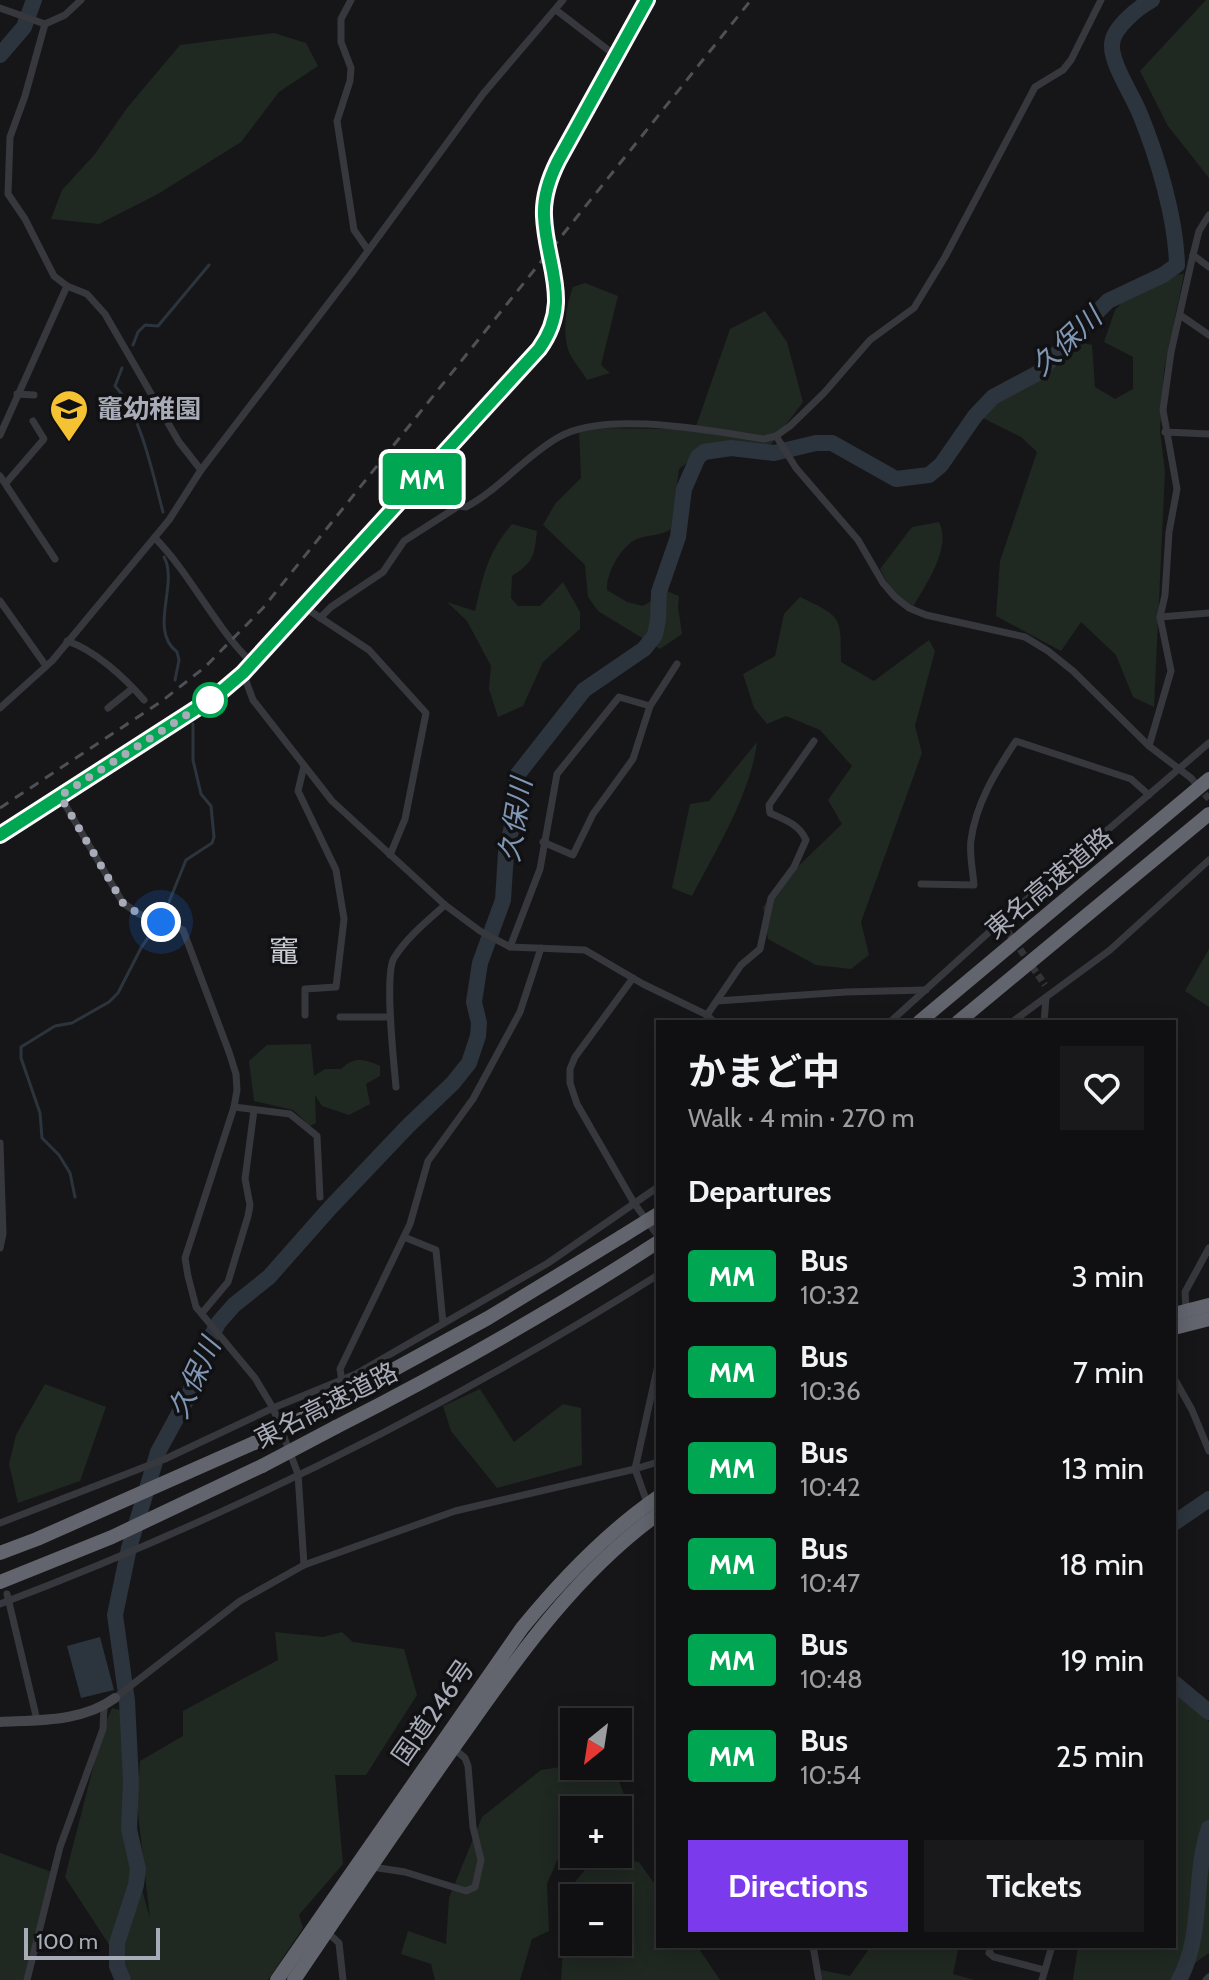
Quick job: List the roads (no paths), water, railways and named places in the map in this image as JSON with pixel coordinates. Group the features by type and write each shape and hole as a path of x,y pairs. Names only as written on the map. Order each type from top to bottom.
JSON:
{"highway":[{"name":"東名高速道路","path":"921,1020 1209,779"},
{"name":"東名高速道路","path":"960,1020 1209,814"},
{"name":"東名高速道路","path":"0,1553 254,1443 327,1406 488,1318 656,1215"},
{"name":"東名高速道路","path":"4,1595 112,1537 262,1466 437,1375 634,1258 656,1241"},
{"path":"1180,1312 1209,1305"},
{"path":"1176,1327 1209,1319"},
{"name":"国道246号","path":"294,1980 538,1630 655,1510"},
{"name":"国道246号","path":"277,1980 522,1628 555,1588 604,1541 655,1510"}],"main road":[{"path":"0,835 216,696 243,673 532,357 551,331 557,308 544,217 547,185 647,0"},
{"path":"0,1722 68,1718 104,1706 115,1698"}],"street":[{"path":"0,8 43,23 65,15 81,0"},
{"path":"351,0 341,19 341,42 351,68 337,121 354,230 368,250"},
{"path":"0,708 46,666 155,538 201,470 483,94 563,0"},
{"path":"424,477 446,500 457,507 466,507 555,439 576,429 658,424 764,439 777,437 824,393 870,340 914,308 945,257 1035,87 1063,70 1071,60 1101,0"},
{"path":"556,10 616,56"},
{"path":"43,23 25,96 10,137 8,194 25,219 54,276 93,299 105,314 179,442 201,470"},
{"path":"1149,746 1171,671 1160,617 1177,489 1165,432 1165,390 1199,231 1209,215"},
{"path":"1193,255 1209,267"},
{"path":"0,435 67,286"},
{"path":"1180,315 1209,335"},
{"path":"17,394 34,395"},
{"path":"6,483 44,439 33,421"},
{"path":"1165,432 1209,434"},
{"path":"777,437 796,468 858,540 883,583 895,597 909,608 926,615 1025,637 1037,644 1073,671 1149,746 1191,778"},
{"path":"0,476 55,559"},
{"path":"320,618 383,572 404,541 457,507"},
{"path":"155,538 172,556 231,642 252,663"},
{"path":"0,601 46,666"},
{"path":"304,607 369,650 426,713 405,819 390,855"},
{"path":"1160,617 1209,613"},
{"path":"67,641 80,645 144,700"},
{"path":"543,842 573,855 593,814 633,759 650,706 677,664"},
{"path":"243,673 253,700 332,801 445,905 480,931 510,947 585,950 712,1020"},
{"path":"108,708 133,688"},
{"path":"510,947 540,869 557,774 619,697 650,706"},
{"path":"707,1015 741,965 760,949 771,898 794,867 806,840 803,832 792,822 770,813 769,805 814,741"},
{"path":"921,884 974,885 970,842 978,809 1016,741 1131,779 1149,795"},
{"path":"892,1020 997,925 1209,743"},
{"path":"304,766 298,791 336,870 344,919 336,987 305,989 305,1015"},
{"path":"60,796 123,903 139,914 183,930 236,1074 234,1107 185,1258 196,1307 255,1378 273,1408 298,1474 304,1565"},
{"path":"1015,1020 1110,950 1209,860"},
{"path":"396,1087 390,1017 392,961 418,929 445,905"},
{"path":"997,925 1008,932"},
{"path":"342,1381 340,1369 410,1224 428,1161 473,1099 520,1012 541,948"},
{"path":"633,978 575,1057 570,1069 570,1083 577,1104 656,1236"},
{"path":"1044,1020 1048,996 1045,985"},
{"path":"717,1001 926,990"},
{"path":"340,1017 390,1017"},
{"path":"234,1107 290,1114 317,1136 320,1197"},
{"path":"202,1313 228,1282 248,1216 250,1205 245,1179 254,1110"},
{"path":"0,1143 0,1248"},
{"path":"0,1523 165,1459 273,1408 342,1381 548,1263 656,1188"},
{"path":"404,1237 436,1250 443,1323"},
{"path":"1180,1312 1185,1292 1209,1248"},
{"path":"37,1720 4,1595 115,1558 298,1474 433,1408 561,1336 656,1276"},
{"path":"655,1510 635,1469 656,1374"},
{"path":"1176,1382 1209,1451"},
{"path":"115,1698 240,1601 304,1565 455,1511 656,1463"},
{"path":"27,1980 60,1847 103,1729 104,1706"},
{"path":"372,1867 405,1872 466,1891 475,1887 481,1860 473,1827 468,1766 465,1758 453,1748"},
{"path":"327,1932 339,1943 343,1980"},
{"path":"813,1948 819,1980"},
{"path":"990,1948 989,1953 994,1957 1044,1970"},
{"path":"1042,1980 1051,1948"}],"waterway":[{"path":"0,55 24,27 34,0"},
{"name":"久保川","path":"123,1980 117,1966 117,1943 136,1885 138,1869 129,1829 131,1781 127,1701 115,1615 129,1548 158,1452 189,1395 208,1342 219,1322 234,1305 269,1277 330,1208 469,1063 478,1036 479,1023 474,1002 480,963 503,900 506,853 514,817 518,774 584,690 644,649 655,635 659,592 678,537 684,489 698,457 704,452 731,448 774,453 816,443 832,443 896,479 929,475 941,465 975,416 993,397 1038,373 1108,301 1177,265 1170,209 1159,169 1112,45 1121,25 1152,0"},
{"path":"133,345 138,332 145,325 158,326 209,265"},
{"path":"122,368 115,386 139,428 163,512"},
{"path":"164,557 168,568 165,632 179,660 175,680"},
{"path":"169,902 186,860 212,843 214,837 211,806 201,794 193,760 193,724"},
{"path":"75,1197 70,1173 59,1155 42,1138 40,1113 21,1058 21,1047 55,1026 72,1023 109,1002 118,993 156,926"},
{"path":"1176,1522 1209,1499"},
{"path":"1176,1685 1209,1712"},
{"path":"1179,1980 1192,1943 1209,1828"}],"tunnel":[{"path":"1191,778 1209,799"},
{"path":"1008,932 1045,985"}],"railway":[{"path":"0,808 162,701 205,667 263,608 751,0"}],"place":[{"name":"竈幼稚園","path":"69,443"}],"district":[{"name":"竈","path":"284,952"}]}
